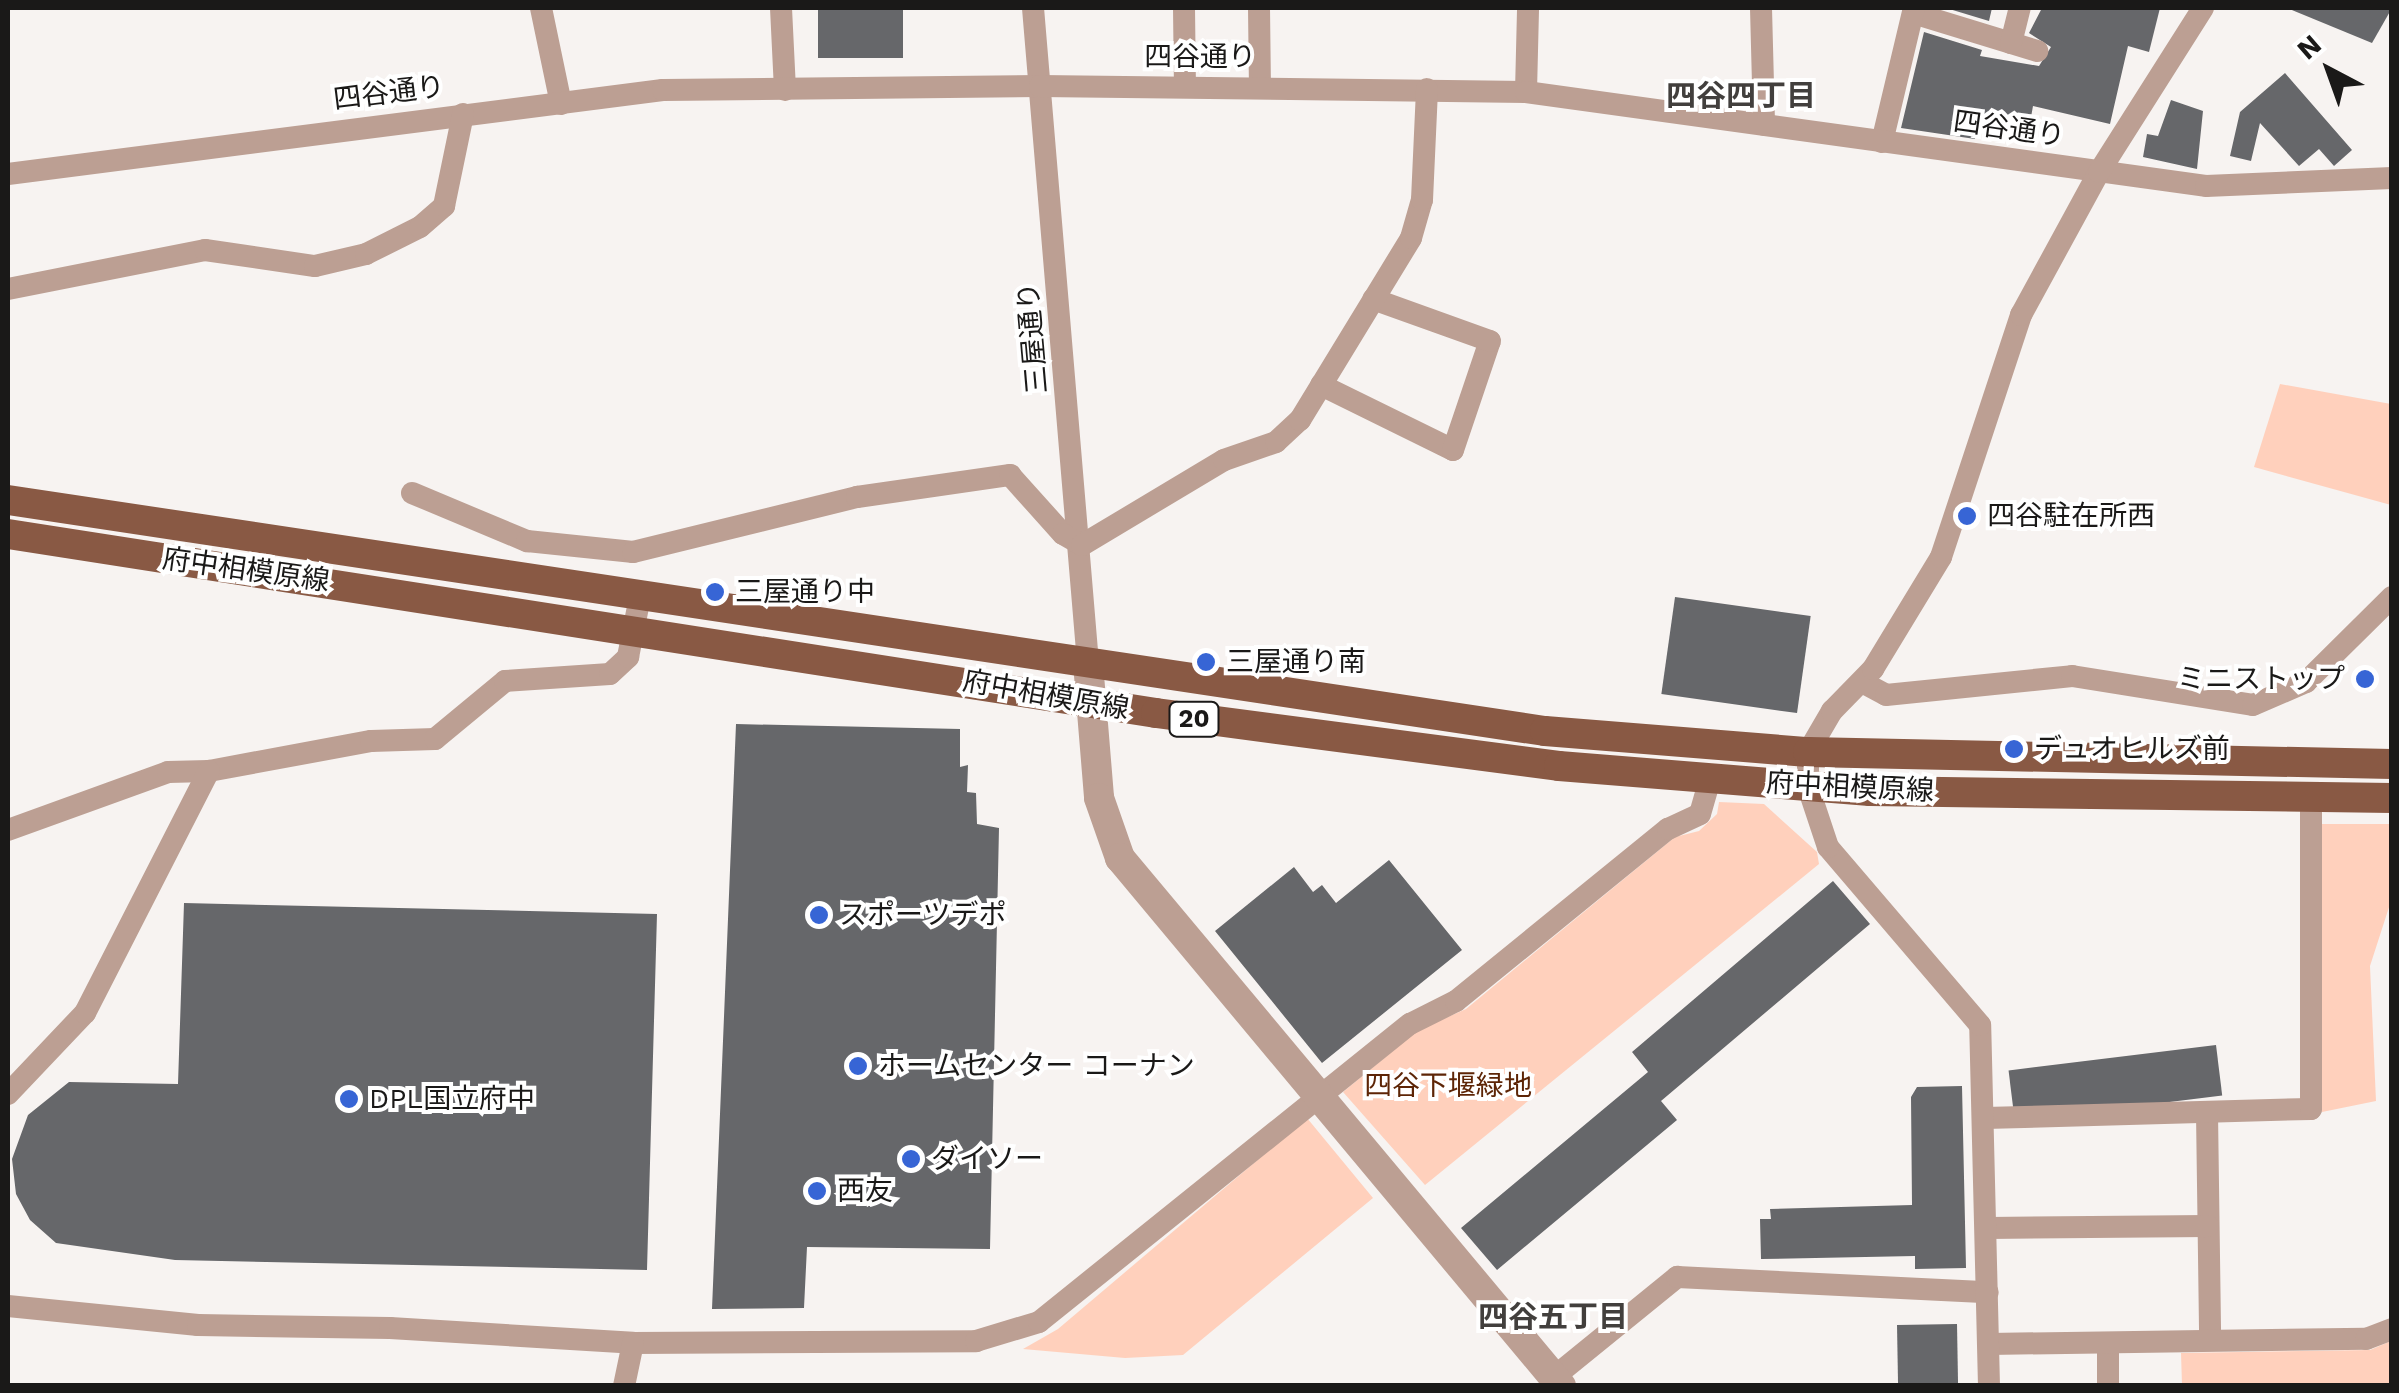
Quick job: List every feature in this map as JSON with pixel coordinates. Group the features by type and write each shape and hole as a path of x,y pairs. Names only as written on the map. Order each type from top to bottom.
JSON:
{"main road":[{"name":"府中相模原線","path":"8,500 1545,731 1808,752 2392,764"},
{"name":"府中相模原線","path":"8,534 633,628 1093,704 1469,756 1808,786 2392,798"},
{"path":"2211,760 2211,792"}],"street":[{"path":"541,8 561,104"},
{"path":"780,8 785,90"},
{"name":"三屋通り","path":"1033,8 1082,545 1088,663"},
{"path":"1184,8 1185,87"},
{"path":"1258,8 1260,87"},
{"path":"1526,92 1528,8"},
{"path":"1762,8 1764,125"},
{"path":"2011,43 2020,8"},
{"path":"1990,1386 1980,1025 1828,848 1808,786 1808,752 1832,711 1862,682 1941,557 2020,315 2099,172 2203,8"},
{"path":"1882,142 1914,10 2037,51"},
{"name":"四谷通り","path":"8,174 663,90 1040,86 1526,92 2206,186 2392,178"},
{"path":"412,493 527,541 633,552 857,497 1010,475 1063,534 1082,545 1224,460 1276,442 1321,386 1411,238 1422,200 1427,89"},
{"path":"8,289 205,250 314,266 366,254 420,227 444,206 463,114"},
{"path":"1321,386 1453,450 1490,340 1374,299"},
{"path":"8,830 138,780 372,741 436,739 505,681 610,674 628,657 640,597"},
{"path":"1862,682 1886,695 2072,676 2253,705 2306,682 2392,597"},
{"path":"1088,663 1099,798 1111,842 1557,1381 1676,1277 1988,1292"},
{"path":"8,1094 86,1014 209,771"},
{"path":"8,1306 210,1326 390,1328 634,1343 976,1342 1038,1322 1410,1024 1456,1001 1668,828 1700,814 1710,779"},
{"path":"1984,1118 2310,1109 2311,798"},
{"path":"2207,1114 2210,1340"},
{"path":"1988,1228 2208,1226"},
{"path":"1988,1344 2366,1339 2392,1328"},
{"path":"624,1386 634,1343"},
{"path":"2108,1343 2108,1386"}],"green space":[{"path":"2280,384 2391,404 2391,505 2254,467"},
{"name":"四谷下堰緑地","path":"1719,802 1764,804 1817,852 1819,864 1425,1185 1343,1092 1418,1030 1466,1009 1675,837 1699,831 1717,814"},
{"path":"2321,824 2392,824 2391,901 2370,966 2376,1101 2322,1112"},
{"name":"四谷下堰緑地","path":"1307,1118 1373,1198 1183,1355 1125,1358 1023,1349 1058,1329"},
{"path":"2391,1341 2391,1385 2182,1385 2181,1353 2370,1350"}],"building":[{"path":"818,8 903,8 903,58 818,58"},
{"path":"1946,8 1992,8 1989,21"},
{"path":"2042,8 2160,8 2149,52 2128,46 2110,124 2033,106 2028,134 1976,125 1975,139 1901,128 1924,32 1982,50 1980,56 2039,66 2051,47 2029,33"},
{"path":"2287,8 2392,8 2372,43"},
{"path":"2285,73 2352,150 2334,166 2319,149 2299,166 2260,123 2251,161 2230,156 2240,112"},
{"path":"2171,100 2203,111 2197,169 2143,157 2147,134 2158,136"},
{"path":"1675,597 1811,616 1797,713 1661,694"},
{"path":"736,724 960,729 960,767 968,765 967,792 976,793 977,824 999,828 990,1249 807,1247 804,1308 712,1309"},
{"path":"1389,860 1462,950 1322,1063 1215,931 1294,867 1313,892 1322,885 1336,903"},
{"path":"1833,881 1870,924 1661,1101 1677,1120 1497,1270 1461,1228 1648,1072 1632,1052"},
{"name":"DPL国立府中","path":"184,903 657,914 647,1270 175,1260 56,1243 30,1220 16,1194 12,1159 28,1115 69,1082 178,1084"},
{"path":"2216,1045 2222,1096 2015,1121 2009,1070"},
{"path":"1962,1086 1966,1268 1915,1269 1915,1256 1761,1259 1760,1219 1771,1219 1770,1209 1912,1205 1911,1097 1917,1087"},
{"path":"1957,1324 1958,1386 1898,1386 1897,1325"}],"place":[{"name":"四谷駐在所西","path":"1967,516"},
{"name":"三屋通り中","path":"715,592"},
{"name":"三屋通り南","path":"1206,662"},
{"name":"ミニストップ","path":"2365,679"},
{"name":"デュオヒルズ前","path":"2014,749"},
{"name":"スポーツデポ","path":"819,915"},
{"name":"ホームセンター コーナン","path":"858,1066"},
{"name":"DPL国立府中","path":"349,1099"},
{"name":"ダイソー","path":"911,1159"},
{"name":"西友","path":"817,1191"}],"district":[{"name":"四谷四丁目","path":"1741,96"},
{"name":"四谷五丁目","path":"1553,1317"}]}
